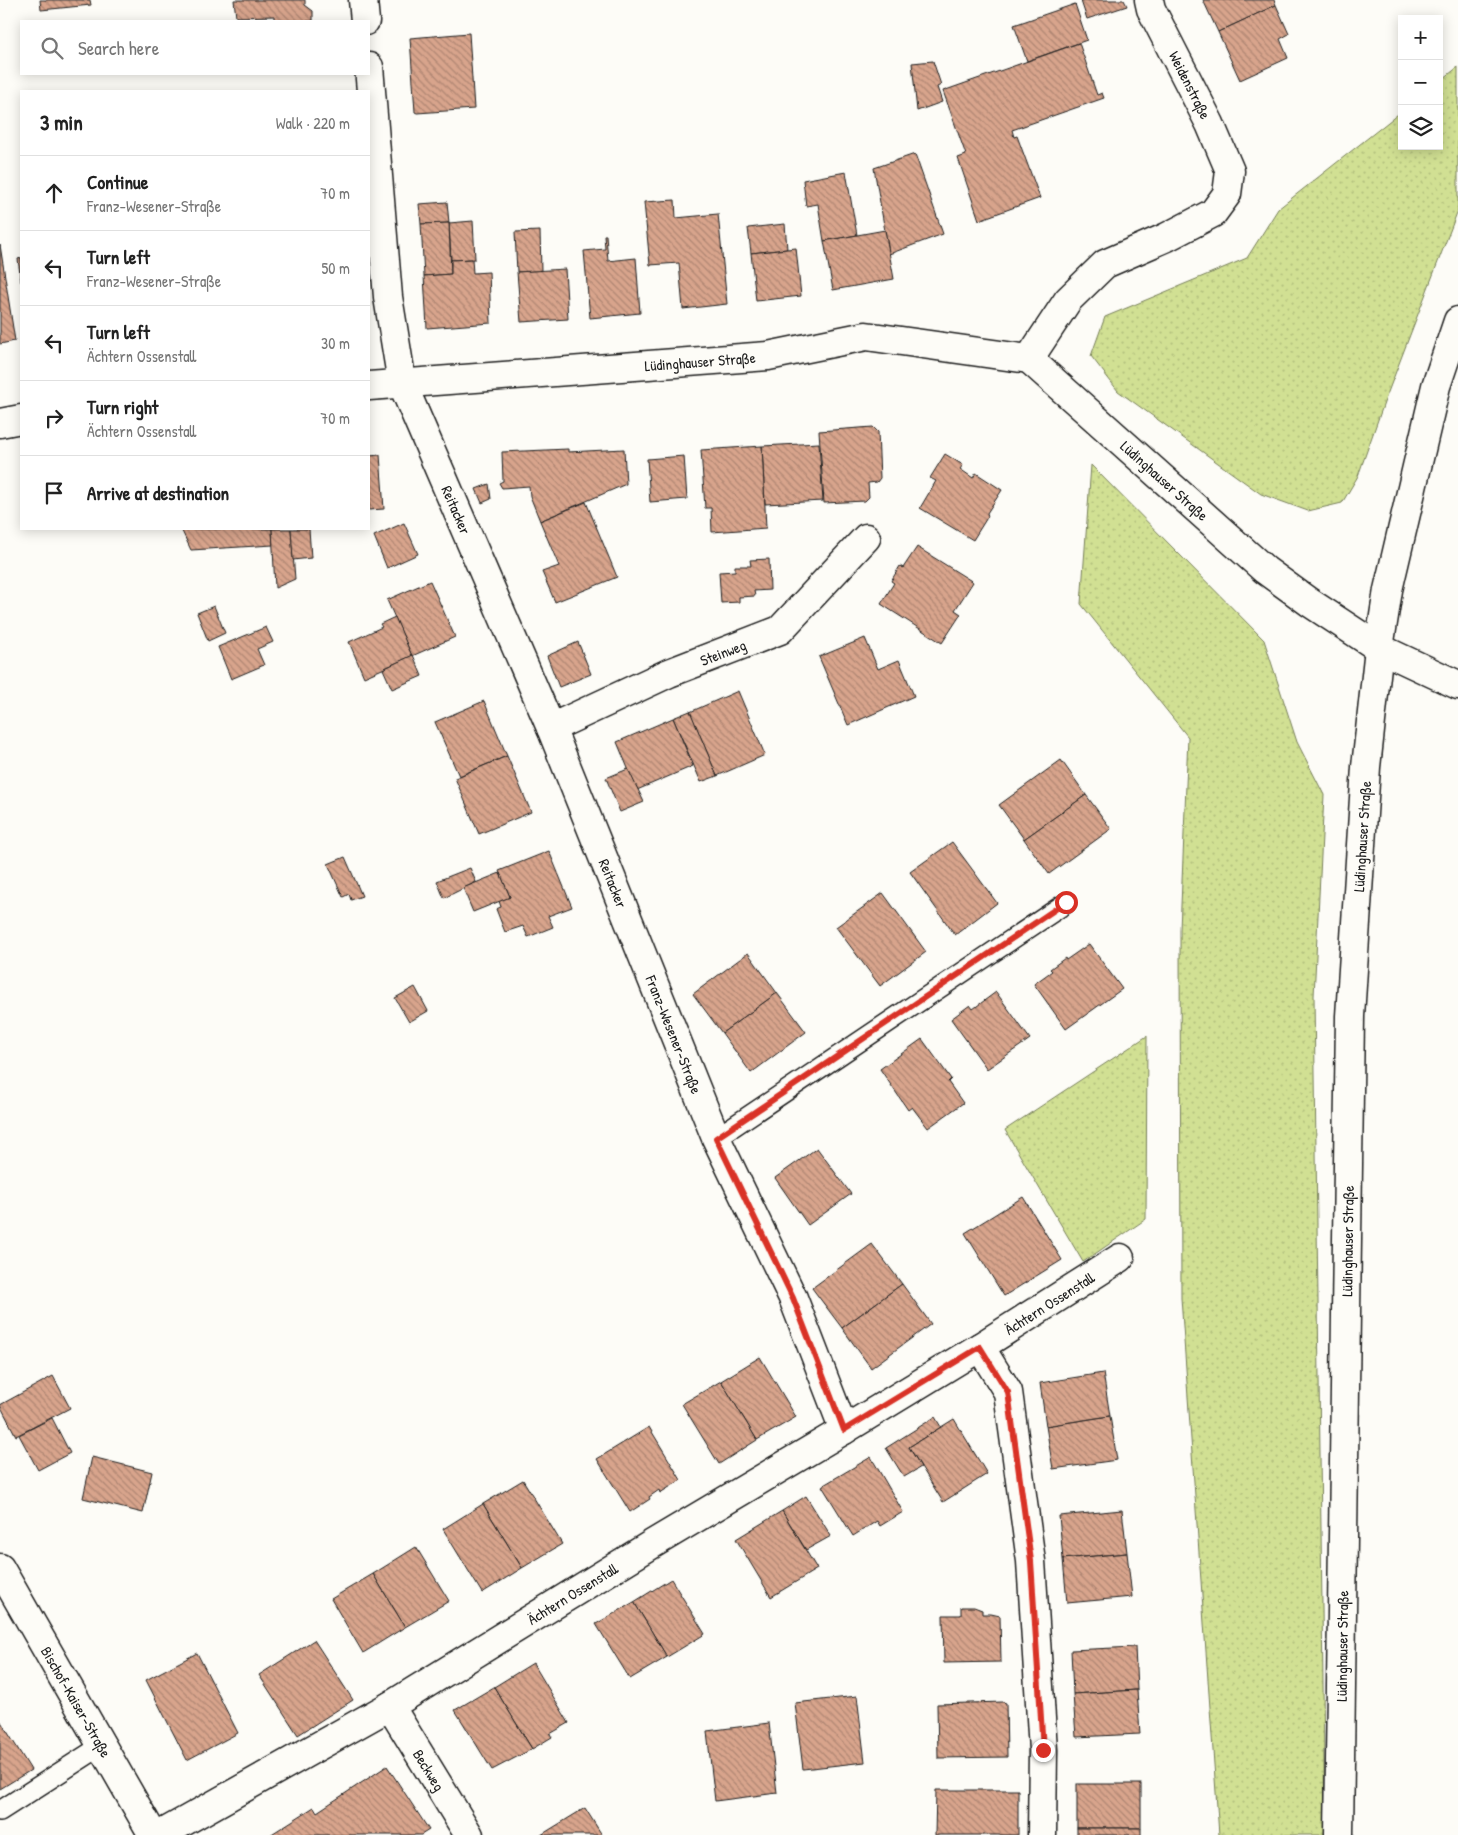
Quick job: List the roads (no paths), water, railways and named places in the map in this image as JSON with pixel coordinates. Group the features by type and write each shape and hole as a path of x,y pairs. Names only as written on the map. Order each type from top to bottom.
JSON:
{"street":[{"path":"363,0 365,20"},
{"name":"Weidenstraße","path":"1029,360 1068,300 1105,264 1213,213 1227,194 1230,172 1210,124 1151,9 1149,0"},
{"name":"Reitacker","path":"370,75 388,297 402,383 551,728 632,932"},
{"name":"Lüdinghauser Straße","path":"1339,1835 1350,1016 1366,767 1378,648 1388,590 1436,386 1458,321"},
{"name":"Lüdinghauser Straße","path":"370,386 768,356 866,336 1029,360 1265,570 1378,648"},
{"path":"0,423 20,419"},
{"name":"Steinweg","path":"551,728 669,673 780,630 866,538"},
{"path":"1378,648 1458,685"},
{"name":"Franz-Wesener-Straße","path":"632,932 716,1138 793,1298 844,1430"},
{"name":"Ächtern Ossenstall","path":"160,1835 390,1706 646,1548 980,1347 1120,1258"},
{"path":"980,1347 1008,1392 1031,1561 1043,1750 1042,1835"},
{"name":"Bischof-Kaiser-Straße","path":"0,1568 153,1835"},
{"name":"Beckweg","path":"390,1706 469,1835"}],"lane":[{"path":"716,1138 1066,902"},
{"path":"0,1811 101,1746"}]}
